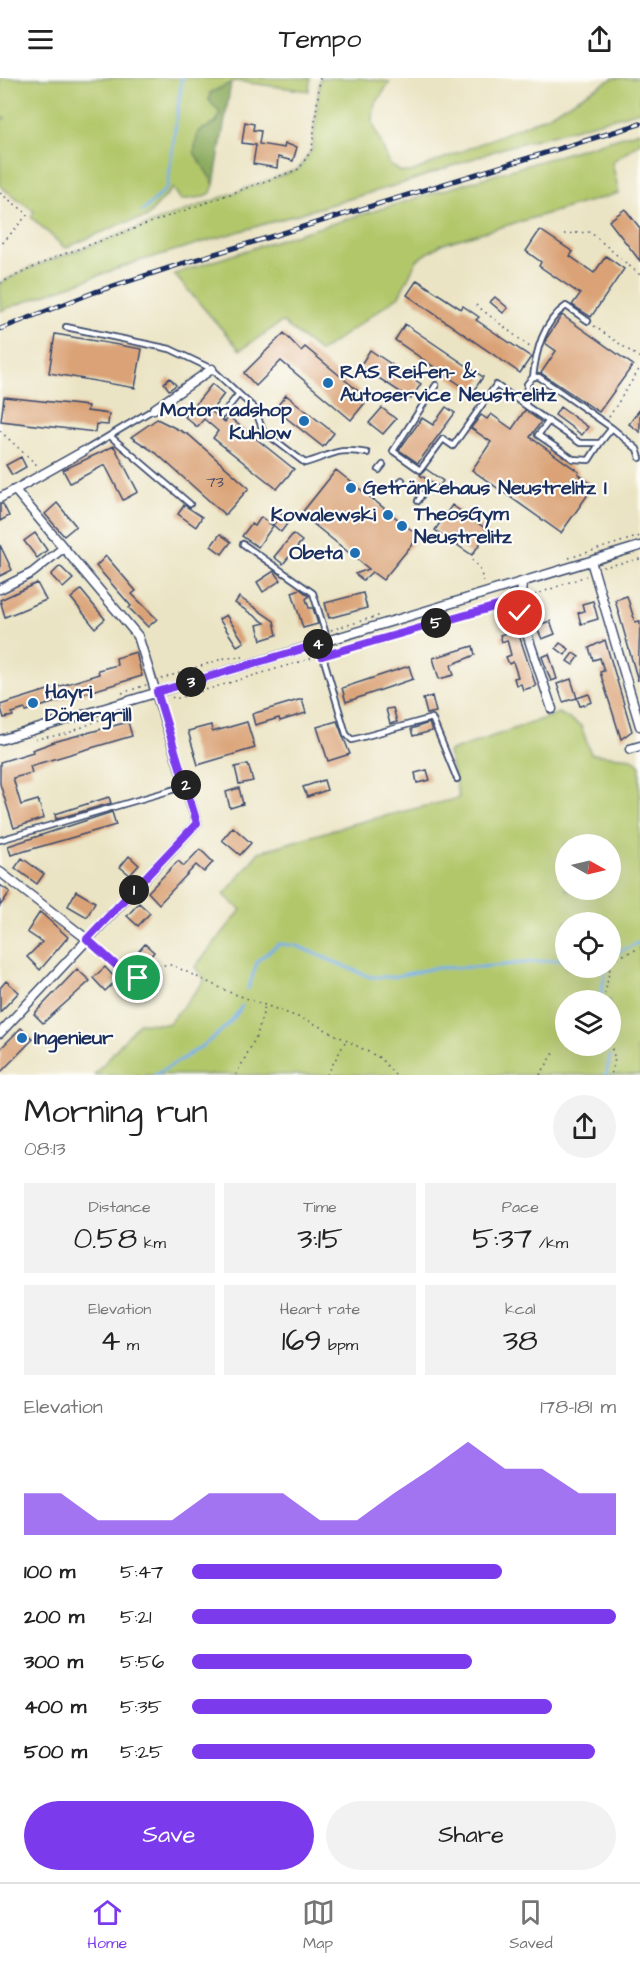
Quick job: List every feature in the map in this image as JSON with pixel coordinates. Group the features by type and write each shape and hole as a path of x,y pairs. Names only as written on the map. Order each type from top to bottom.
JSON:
{"street":[{"path":"154,409 212,369"},
{"path":"0,498 84,451"},
{"path":"0,1033 197,823 138,636 15,490"},
{"path":"0,740 640,546"},
{"path":"0,589 32,573 63,548"},
{"path":"591,561 640,726"},
{"path":"522,582 520,613 552,709"},
{"path":"630,749 640,746"},
{"path":"0,872 87,939"}],"lane":[{"path":"526,404 527,384 533,377 536,353 541,339 560,310 566,306 588,321"},
{"path":"66,327 170,349 212,369 255,409 263,431 306,463 326,453 348,449 367,453"},
{"path":"533,377 539,377 612,428 637,449 640,458"},
{"path":"436,385 393,451 420,470 443,439 453,446 496,385 580,443 600,443"},
{"path":"222,415 238,395"},
{"path":"84,451 154,409"},
{"path":"549,421 538,435 573,459 589,460 612,428"},
{"path":"110,436 190,504"},
{"path":"379,470 383,465"},
{"path":"398,485 402,480"},
{"path":"418,501 422,494"},
{"path":"243,544 313,593 323,642 322,656 346,734 352,740 432,718 457,779"},
{"path":"0,840 186,786"},
{"path":"87,939 129,977"}],"path":[{"path":"0,283 56,257 299,169 312,149 320,78"},
{"path":"0,193 28,214 1,244"},
{"path":"564,234 590,232 640,275"},
{"path":"476,305 536,353"},
{"path":"588,321 640,358"},
{"path":"605,423 640,368"},
{"path":"0,431 46,473"},
{"path":"472,560 479,567 486,592"},
{"path":"169,695 175,699 522,599 581,580 594,570"},
{"path":"621,956 640,948"},
{"path":"129,977 143,977 160,965 172,965 265,1006 309,1022 380,1058 395,1075"},
{"path":"236,1075 257,1035 265,1006"},
{"path":"327,1075 346,1041"},
{"path":"540,1075 554,1053"},
{"path":"611,1075 614,1056"}],"green space":[{"path":"0,78 310,78 309,91 235,81 210,93 209,100 220,113 199,161 211,175 214,184 211,193 203,197 181,200 173,188 146,218 126,222 65,248 31,217 34,211 0,186 0,120 5,118 0,117"},
{"path":"320,78 360,78 390,82 374,106 373,123 390,165 401,172 411,172 547,116 613,78 640,78 640,111 503,148 410,181 136,262 0,311 0,283 32,267 299,169 312,149"},
{"path":"231,83 214,184 194,152 198,132 217,122 220,113 209,100 210,93"},
{"path":"640,131 640,142 612,162 619,193 442,244 417,260 399,296 320,352 282,322 240,350 174,274 281,239"},
{"path":"559,713 581,726 591,754 632,758 640,765 640,1046 636,1050 640,1059 640,1075 94,1075 139,1023 168,1024 205,980 195,967 241,910 224,895 259,852 352,824 459,798 448,752"}],"building":[{"path":"245,122 254,124 253,130 261,131 259,144 284,148 285,144 297,147 293,161 278,157 277,168 253,164 256,145 242,143"},
{"path":"625,209 640,228 640,261 609,221"},
{"path":"540,230 573,252 570,256 594,273 606,256 624,269 591,317 572,305 580,294 539,266 541,262 526,251"},
{"path":"417,280 461,309 463,306 479,317 476,320 531,357 520,373 407,295"},
{"path":"495,297 508,308 503,313 490,302"},
{"path":"562,315 633,365 599,412 541,373 556,351 545,343 546,339"},
{"path":"405,324 483,377 472,393 395,340"},
{"name":"RAS Reifen- & Autoservice Neustrelitz","path":"284,333 301,351 305,347 368,399 351,420 281,361 256,386 244,373"},
{"path":"55,334 142,349 135,388 49,373"},
{"path":"370,350 421,384 411,399 360,366"},
{"path":"170,378 176,385 169,390 164,383"},
{"path":"212,384 224,394 211,411 225,422 229,417 294,469 277,489 213,438 218,431 204,419 197,427 185,417"},
{"name":"Motorradshop Kuhlow","path":"286,395 334,433 323,447 275,409"},
{"path":"4,397 88,406 87,411 109,414 108,425 96,424 95,432 1,421"},
{"path":"446,407 455,413 418,463 399,450 422,418 433,425"},
{"path":"560,407 588,427 582,435 555,415"},
{"path":"382,408 396,419 383,434 369,423"},
{"path":"640,409 640,432 629,424"},
{"path":"525,410 541,422 530,437 579,472 578,474 594,486 561,533 472,470 491,442 471,428 481,415 487,419 491,414 512,429"},
{"path":"157,419 189,435 249,488 225,515 156,453 131,437"},
{"path":"114,446 138,492 123,500 105,465 70,483 63,470"},
{"path":"21,457 26,467 12,475 6,465"},
{"path":"426,469 443,481 439,487 420,475"},
{"path":"336,470 419,536 383,580 372,572 363,580 355,574 369,569 301,514"},
{"path":"57,503 76,526 64,536 45,514"},
{"path":"0,504 3,504 9,516 0,521"},
{"path":"184,505 202,517 196,527 178,514"},
{"path":"452,505 489,531 472,555 435,530"},
{"path":"282,513 290,520 281,532 273,525"},
{"path":"261,517 273,526 258,547 242,536 251,524 255,526"},
{"path":"35,533 47,550 37,558 24,541"},
{"path":"220,534 231,542 222,554 211,546"},
{"path":"293,534 302,541 283,564 274,557"},
{"path":"0,545 12,570 0,576"},
{"path":"106,556 136,591 132,594 157,619 148,627 129,608 131,606 96,566"},
{"path":"60,566 73,579 63,588 51,575"},
{"path":"274,571 281,580 263,592 257,582"},
{"path":"37,583 46,600 5,617 0,600"},
{"path":"300,589 309,596 306,599 309,608 313,608 318,624 303,628 292,592"},
{"path":"81,590 105,619 95,628 71,598"},
{"path":"363,593 367,608 329,618 325,603"},
{"path":"627,596 635,622 640,621 638,681 615,600"},
{"path":"239,597 274,621 277,635 261,640 257,625 265,623 235,603"},
{"path":"593,601 598,619 581,624 578,613 584,611 582,604"},
{"path":"226,615 244,642 237,646 219,619"},
{"path":"550,621 555,634 542,639 536,626"},
{"path":"517,629 536,686 523,690 521,684 516,685 514,678 518,677 513,662 509,664 506,657 511,655 507,640 502,642 500,635"},
{"path":"605,640 632,731 621,739 600,672 604,671 600,658 593,660 589,648"},
{"path":"560,643 569,649 565,655 556,648"},
{"path":"473,646 475,655 451,665 454,675 439,679 433,658"},
{"path":"136,652 142,676 26,711 25,709 4,718 0,705 99,674 98,670 117,665 116,658"},
{"path":"573,653 579,657 573,665 567,661"},
{"path":"549,654 557,679 551,681 542,657"},
{"path":"409,666 413,679 346,702 342,688"},
{"path":"571,679 577,698 563,702 557,684"},
{"path":"589,694 592,702 580,706 577,698"},
{"path":"432,696 436,712 427,714 423,699"},
{"path":"302,699 306,713 280,721 279,718 255,725 252,714"},
{"path":"393,708 397,722 390,724 386,709"},
{"path":"337,721 350,754 328,761 317,727"},
{"path":"128,722 132,736 30,766 32,773 13,778 21,805 38,800 44,818 14,828 0,784 0,762 33,752 32,750 57,741"},
{"path":"247,722 255,748 198,765 188,731 211,725 212,732"},
{"path":"429,723 432,731 413,736 411,729"},
{"path":"248,764 253,781 239,784 235,767"},
{"path":"427,770 430,780 417,783 415,773"},
{"path":"324,780 327,790 307,797 303,787"},
{"path":"239,788 243,804 230,808 226,792"},
{"path":"109,797 111,803 56,819 55,814"},
{"path":"112,812 116,825 11,855 8,846"},
{"path":"233,827 251,843 240,855 222,840"},
{"path":"200,849 213,862 204,872 196,865 159,904 148,892 178,861 184,866"},
{"path":"129,856 139,865 130,875 120,867"},
{"path":"22,858 44,874 37,884 15,868"},
{"path":"0,885 10,892 0,906"},
{"path":"76,891 95,902 87,917 68,906"},
{"path":"139,903 150,913 138,926 127,916"},
{"path":"40,912 68,937 40,970 27,957 42,942 27,932"},
{"path":"145,944 154,952 143,966 133,958"},
{"path":"105,967 117,980 105,991 93,978"},
{"path":"77,969 90,981 43,1023 34,1014"},
{"path":"6,981 19,992 0,1012 0,988"},
{"path":"21,1028 33,1039 0,1073 0,1049"}],"waterway":[{"path":"142,212 167,188 182,78"},
{"path":"621,951 640,942"},
{"path":"248,989 258,960 279,944 297,946 370,977 393,977 434,968 481,967 555,960"},
{"path":"602,990 604,978"},
{"path":"155,1075 214,1037 242,1006"},
{"path":"606,1075 610,1056"}],"railway":[{"path":"0,329 95,292 178,265 640,124"}],"place":[{"name":"RAS Reifen- & Autoservice Neustrelitz","path":"328,383"},
{"name":"Motorradshop Kuhlow","path":"304,421"},
{"name":"Getränkehaus Neustrelitz I","path":"351,488"},
{"name":"Kowalewski","path":"388,515"},
{"name":"TheosGym Neustrelitz","path":"402,526"},
{"name":"Obeta","path":"355,553"},
{"name":"Hayri Dönergrill","path":"33,703"},
{"name":"Ingenieur","path":"22,1038"}],"route":[{"path":"138,978 129,977 87,939 197,823 157,692 319,644 322,656 522,599 520,613"}]}
